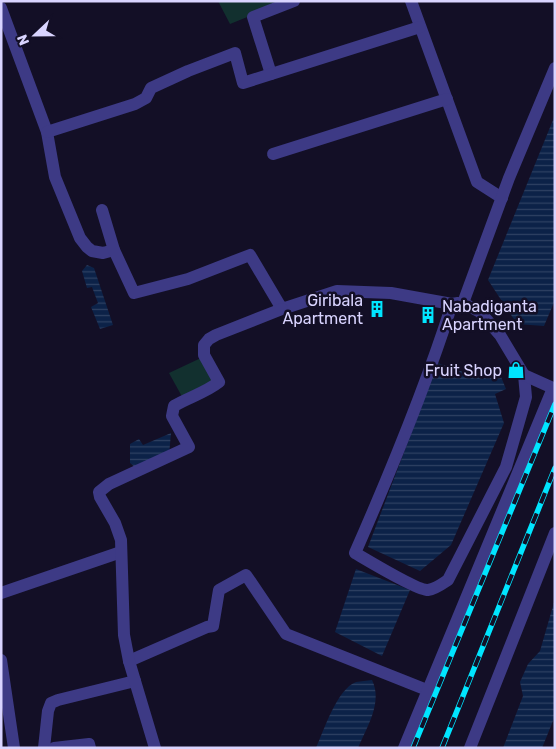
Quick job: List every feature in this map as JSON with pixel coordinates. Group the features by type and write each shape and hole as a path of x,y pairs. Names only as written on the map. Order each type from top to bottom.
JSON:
{"street":[{"path":"271,74 253,17 294,1"},
{"path":"411,1 477,182 502,198"},
{"path":"1,8 48,132 55,176 80,238 92,251 103,253 114,250"},
{"path":"48,132 135,104 146,98 151,88 235,53 244,83 420,27"},
{"path":"155,748 129,661 124,635 121,540 115,523 99,492 109,484 189,447 172,416 174,406 211,388 218,382 204,355 204,345 216,335 282,309 337,291 391,293 457,303 480,312 500,335 524,376 526,397 506,467 448,580 435,589 425,591 356,553 457,303 555,68"},
{"path":"272,154 447,99"},
{"path":"102,210 114,250 134,293 188,279 250,254 282,309"},
{"path":"404,748 553,388 524,376"},
{"path":"470,748 555,533"},
{"path":"1,593 121,552"},
{"path":"129,661 206,627 213,626 219,590 246,575 286,634 428,690"},
{"path":"1,660 14,748"},
{"path":"44,748 48,711 51,703 135,681"},
{"path":"54,748 89,744 90,748"}],"green space":[{"path":"218,1 284,1 284,2 230,24"},
{"path":"203,357 216,382 185,402 169,373"}],"water":[{"path":"555,115 555,300 544,326 517,324 488,280"},
{"path":"87,265 94,268 113,325 100,329 91,307 98,303 92,287 87,288 82,271"},
{"path":"438,363 483,379 497,367 506,389 495,394 504,423 451,545 420,571 368,547"},
{"path":"171,433 169,455 136,468 130,463 130,444 139,439 143,445"},
{"path":"356,569 410,590 382,656 335,632"},
{"path":"555,599 555,716 542,748 503,748 523,696 520,682 528,664 540,651"},
{"path":"372,680 375,688 375,706 358,748 316,748 332,711 343,693 356,682"}],"railway":[{"path":"413,748 555,404"},
{"path":"442,748 555,468"}],"place":[{"name":"Giribala Apartment","path":"377,309"},
{"name":"Nabadiganta Apartment","path":"428,315"},
{"name":"Fruit Shop","path":"516,370"}]}
